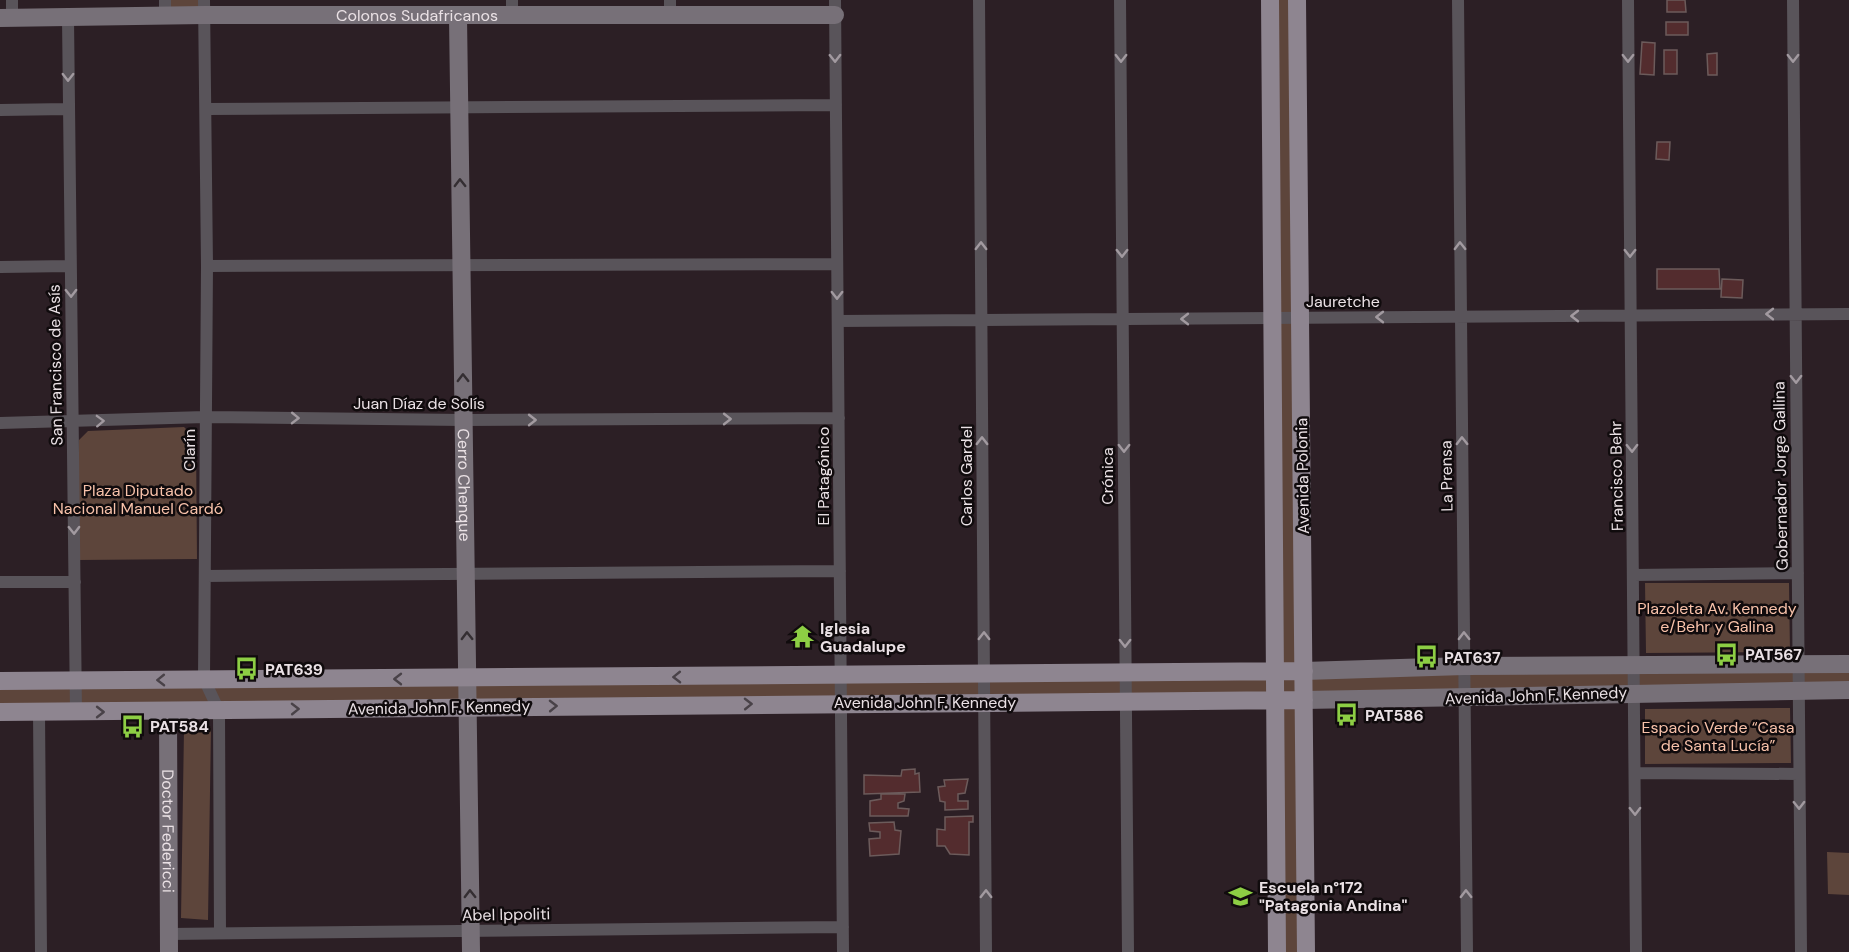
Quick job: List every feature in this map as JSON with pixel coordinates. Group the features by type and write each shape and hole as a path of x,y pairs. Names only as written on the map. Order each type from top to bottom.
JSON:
{"main road":[{"name":"Avenida Polonia","path":"1270,0 1278,952"},
{"name":"Avenida Polonia","path":"1297,0 1306,952"},
{"name":"Avenida John F. Kennedy","path":"0,681 1304,671"},
{"name":"Avenida John F. Kennedy","path":"0,712 984,701 1126,703 1304,700"}],"street":[{"name":"Carlos Gardel","path":"979,0 986,952"},
{"name":"Crónica","path":"1120,0 1128,952"},
{"name":"La Prensa","path":"1458,0 1467,952"},
{"name":"Francisco Behr","path":"1628,0 1636,952"},
{"name":"Gobernador Jorge Gallina","path":"1793,0 1801,952"},
{"name":"Colonos Sudafricanos","path":"8,12 68,18 165,9 204,8 356,8 458,16 512,8 835,8"},
{"name":"Clarín","path":"204,8 207,266 204,679 219,711 220,933"},
{"name":"El Patagónico","path":"835,8 843,952"},
{"name":"Cerro Chenque","path":"458,16 471,952"},
{"name":"San Francisco de Asís","path":"68,18 76,712"},
{"path":"206,109 836,105"},
{"path":"0,110 68,109"},
{"path":"207,266 837,264"},
{"path":"0,267 70,266"},
{"name":"Jauretche","path":"838,321 1849,314"},
{"name":"Juan Díaz de Solís","path":"0,423 205,417 464,420 839,418"},
{"path":"205,576 840,571"},
{"path":"1633,575 1798,573"},
{"path":"0,582 75,582"},
{"name":"Avenida John F. Kennedy","path":"1304,671 1464,666 1849,664"},
{"name":"Avenida John F. Kennedy","path":"1304,700 1798,689 1849,690"},
{"name":"Doctor Federicci","path":"168,711 169,943"},
{"path":"39,712 41,952"},
{"path":"1635,773 1799,774"},
{"name":"Abel Ippoliti","path":"169,943 220,933 843,927"}],"green space":[{"path":"165,0 204,0 204,15 165,18"},
{"path":"1270,0 1297,0 1304,670 1849,664 1849,690 1304,700 1306,952 1277,952 1275,700 0,712 0,681 1275,671"},
{"name":"Plaza Diputado Nacional Manuel Cardó","path":"184,427 196,439 197,559 79,560 79,440 88,431"},
{"name":"Plazoleta Av. Kennedy e/Behr y Galina","path":"1645,583 1789,583 1790,652 1646,653"},
{"name":"Espacio Verde “Casa de Santa Lucía”","path":"1790,708 1791,763 1645,764 1645,709"},
{"path":"211,727 208,920 181,918 184,729"},
{"path":"1827,852 1849,853 1849,895 1828,894"}],"building":[{"path":"1667,0 1685,0 1686,12 1667,12"},
{"path":"1666,22 1688,22 1688,35 1666,35"},
{"path":"1642,42 1655,43 1654,75 1640,74"},
{"path":"1664,50 1677,50 1677,74 1664,74"},
{"path":"1717,53 1717,75 1708,75 1707,54"},
{"path":"1657,142 1670,142 1669,160 1656,159"},
{"path":"1657,269 1719,269 1720,289 1657,289"},
{"path":"1722,279 1743,280 1742,298 1721,297"},
{"path":"915,769 915,774 919,773 920,792 864,794 864,775 901,776 902,770"},
{"path":"968,779 965,793 958,794 958,801 968,801 968,809 945,810 945,802 940,801 938,787 945,786 944,780"},
{"path":"881,794 905,794 904,801 898,803 898,808 909,809 908,816 870,816 870,801 881,799"},
{"path":"973,816 973,822 969,822 969,855 950,854 945,846 937,846 937,829 945,830 945,817"},
{"path":"894,822 895,830 901,831 899,854 870,856 869,839 880,838 880,832 870,831 869,823"}],"place":[{"name":"Iglesia Guadalupe","path":"802,637"},
{"name":"PAT567","path":"1727,654"},
{"name":"PAT637","path":"1426,657"},
{"name":"PAT639","path":"247,669"},
{"name":"PAT586","path":"1347,715"},
{"name":"PAT584","path":"132,726"},
{"name":"Escuela n°172 \"Patagonia Andina\"","path":"1241,896"}]}
